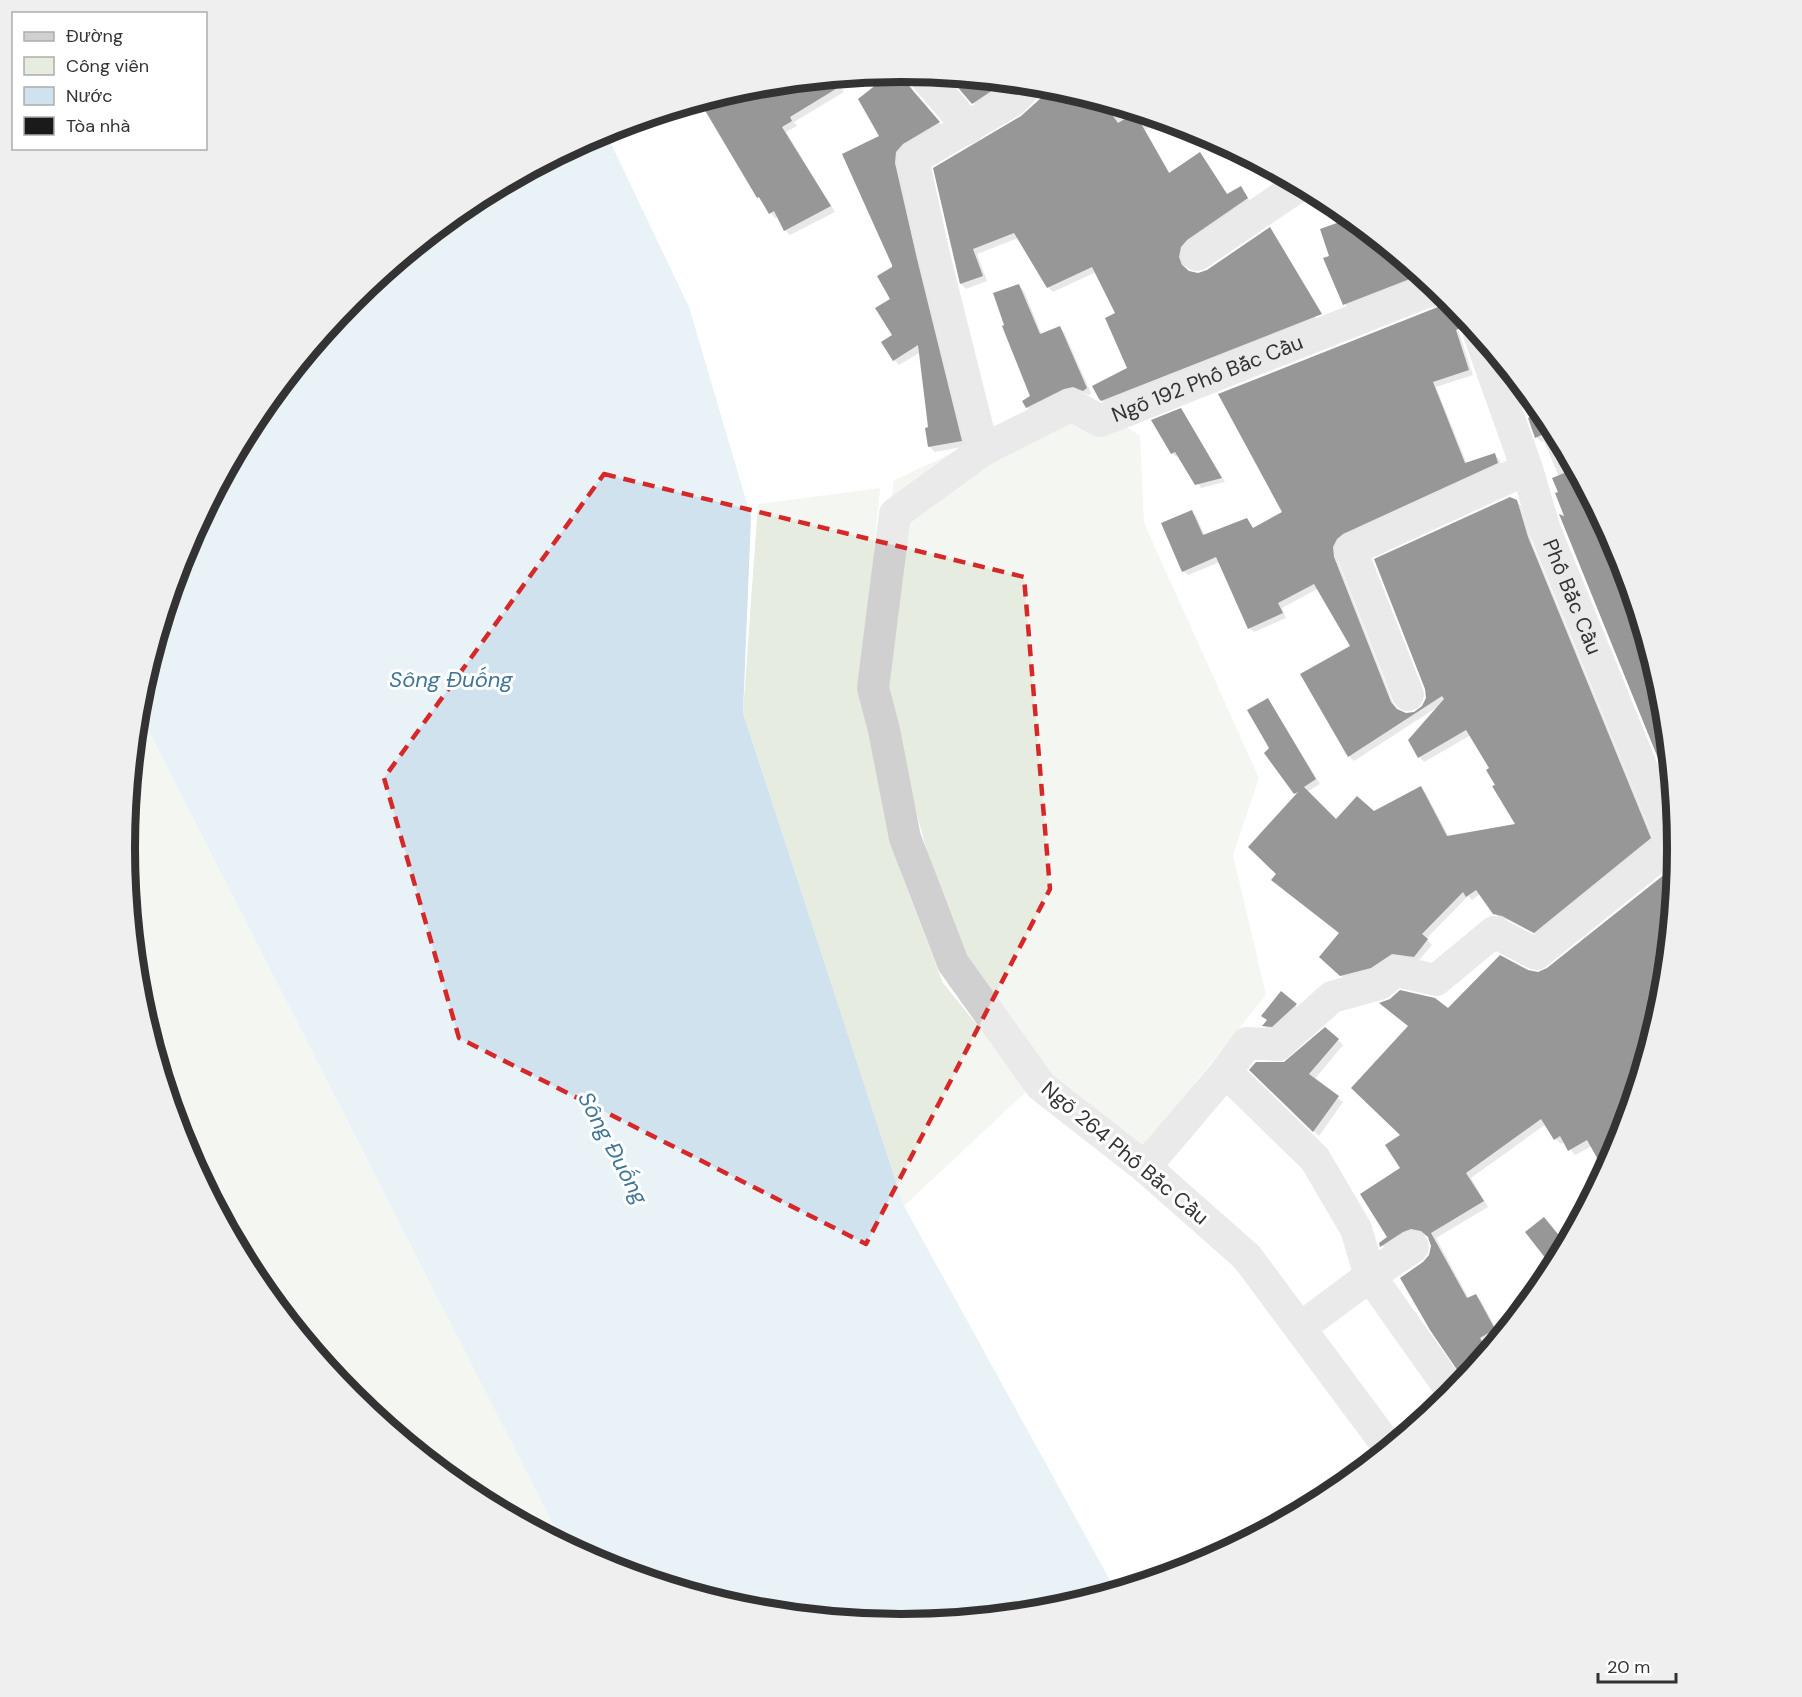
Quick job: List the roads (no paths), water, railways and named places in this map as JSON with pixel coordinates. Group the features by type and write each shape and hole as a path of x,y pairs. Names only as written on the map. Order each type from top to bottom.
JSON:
{"street":[{"path":"931,83 969,128"},
{"path":"983,450 934,255 913,159 969,128 1012,101 1021,92"},
{"path":"1197,255 1292,190"},
{"name":"Ngõ 192 Phố Bắc Cầu","path":"983,450 1072,405 1100,421 1426,292"},
{"name":"Phố Bắc Cầu","path":"1486,354 1527,469 1545,530 1666,827"},
{"name":"Ngõ 264 Phố Bắc Cầu","path":"983,450 895,514 873,688 884,730 905,838 953,963 1041,1086 1145,1167 1247,1257 1384,1442"},
{"path":"1408,695 1351,550 1527,469"},
{"path":"1145,1167 1224,1074 1247,1043 1278,1045 1332,997 1379,984 1396,971 1436,980 1494,932 1536,954 1667,855"},
{"path":"1224,1074 1231,1077 1315,1159 1356,1229 1370,1276 1447,1385"},
{"path":"1300,1328 1413,1247"}],"water":[{"name":"Sông Đuống","path":"609,140 689,307 751,517 743,713 904,1206 1112,1584 1050,1600 1001,1608 951,1613 851,1613 752,1600 703,1588 655,1574 558,1534 146,725 161,650 193,555 238,465 293,382 359,307 435,241 518,185 562,161"}]}
